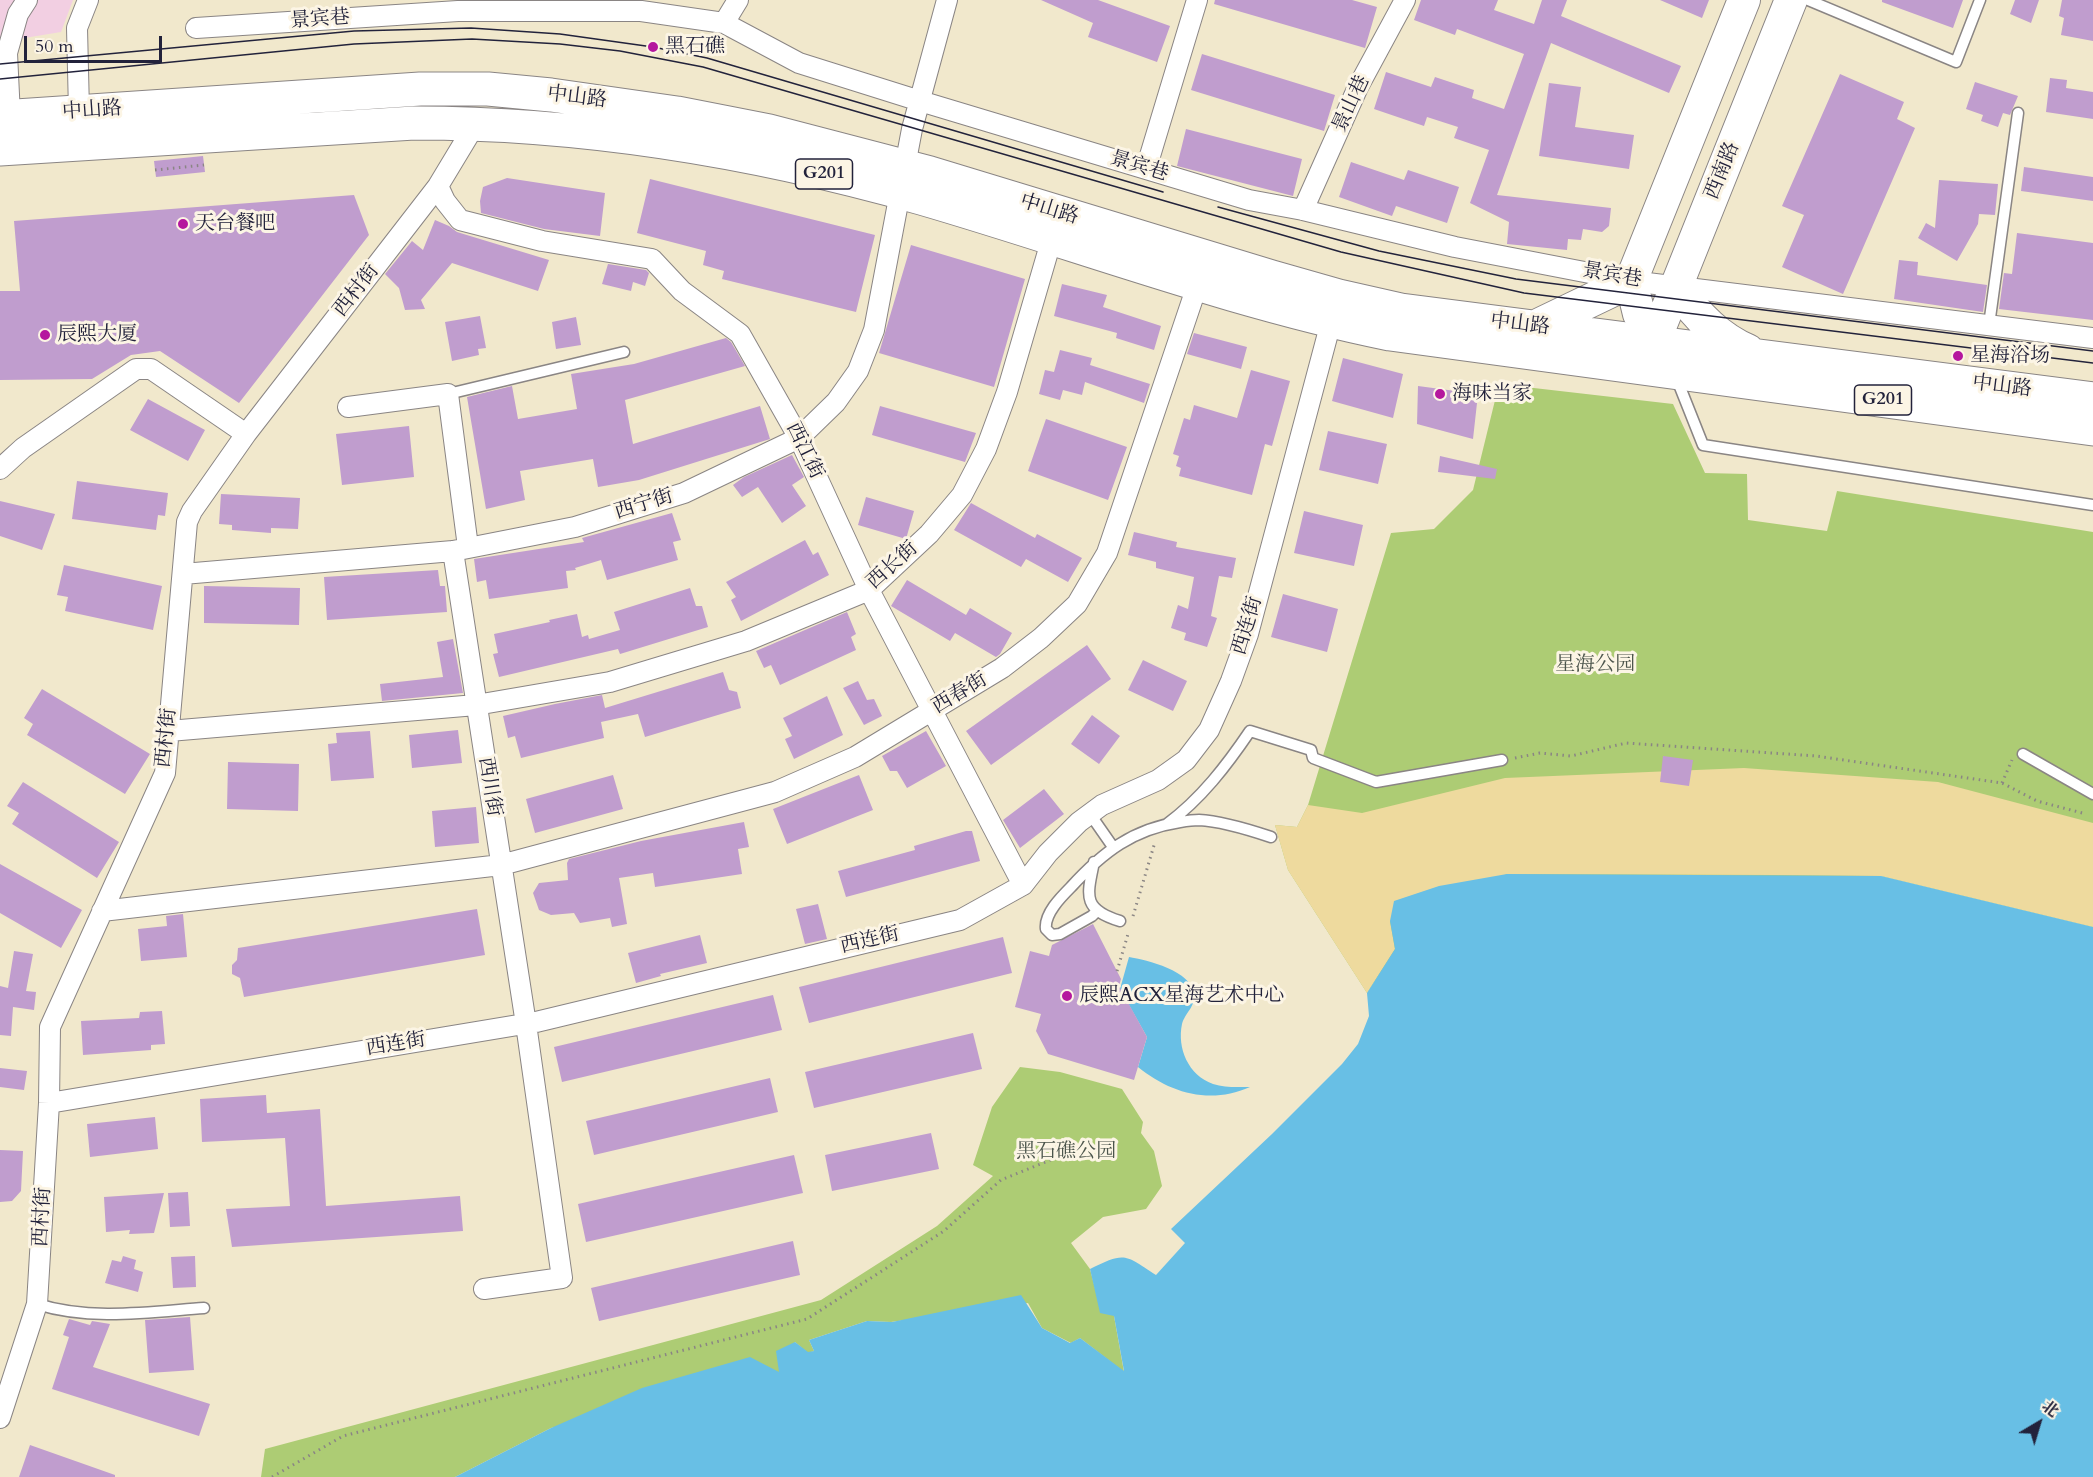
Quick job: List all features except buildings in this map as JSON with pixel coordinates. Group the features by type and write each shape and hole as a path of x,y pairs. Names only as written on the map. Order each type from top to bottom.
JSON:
{"highway":[{"name":"中山路","path":"5,116 420,89 488,89 551,95 677,113 768,131 1052,238 1331,322 1390,334 2093,429"},
{"name":"中山路","path":"0,149 414,123 476,123 590,131 765,161 902,180 1339,296 1401,310 2093,399"},
{"path":"1535,327 1631,280"},
{"path":"1676,286 1690,306 1706,322 1741,348 1760,356"}],"main road":[{"path":"1674,372 1639,314 1631,280 1744,0"},
{"name":"西南路","path":"1629,366 1644,356 1654,342 1791,0"}],"street":[{"path":"5,116 7,53 18,14 27,0"},
{"path":"79,111 77,28 88,0"},
{"path":"724,24 738,0"},
{"name":"西宁街","path":"183,574 460,549 575,527 684,493 799,438 836,402 858,371 874,330 902,180 947,0"},
{"path":"1146,169 1197,0"},
{"name":"景山巷","path":"1303,210 1358,87 1405,0"},
{"name":"景宾巷","path":"196,28 458,6 641,11 724,24 799,63 920,101 1249,200 1303,210 1455,248 1631,280 2093,339"},
{"name":"西村街","path":"0,1418 37,1304 49,1103 50,1026 165,773 187,522 192,511 246,434 438,186 476,123"},
{"name":"西江街","path":"438,186 445,201 460,220 542,241 652,259 682,291 740,334 799,438 869,590 1023,885"},
{"name":"西长街","path":"169,731 476,705 610,682 746,641 869,590 929,534 962,495 986,448 1007,392 1052,238"},
{"name":"西春街","path":"102,911 501,865 775,792 855,758 1002,668 1041,638 1077,604 1107,553 1198,283"},
{"name":"西连街","path":"49,1103 526,1024 960,920 1023,885 1048,853 1090,814 1102,805 1158,780 1186,760 1209,730 1231,681 1248,634 1331,322"},
{"path":"0,469 23,448 136,369 151,369 246,434"},
{"path":"348,407 448,394"},
{"name":"西川街","path":"448,394 460,549 476,705 526,1024 562,1278 484,1289"}],"lane":[{"path":"1808,0 1956,62 1980,0"},
{"path":"1989,325 2018,113"},
{"path":"448,394 624,352"},
{"path":"1674,372 1703,445 2093,505"},
{"path":"1164,825 1194,802 1229,762 1250,731 1311,750 1313,758 1376,782 1502,760"},
{"path":"2023,754 2093,794"},
{"path":"1090,814 1113,847"},
{"path":"1096,912 1060,934 1052,935 1046,929 1045,923 1050,912 1094,862 1113,847 1142,832 1164,825 1199,820 1271,837"},
{"path":"1094,862 1089,889 1091,903 1096,912 1125,922"},
{"path":"37,1304 60,1311 130,1314 204,1308"}],"path":[{"path":"155,170 204,165"},
{"path":"1502,760 1540,753 1570,756 1626,744 1816,756 2002,783 2037,801 2086,814"},
{"path":"2002,783 2012,761 2023,754"},
{"path":"1125,922 1135,909 1164,825"},
{"path":"1135,909 1143,911"},
{"path":"1116,971 1128,933"},
{"path":"272,1477 343,1436 807,1319 945,1231 1001,1180 1058,1157"}],"shaded area":[{"path":"0,0 73,0 61,32 0,42"}],"green space":[{"name":"星海公园","path":"1499,384 1673,404 1705,473 1747,474 1748,520 1827,531 1837,491 2093,532 2093,927 1881,876 1439,886 1367,993 1288,870 1275,825 1297,827 1308,805 1391,533 1434,529 1473,490"},
{"name":"黑石礁公园","path":"1020,1067 1060,1072 1122,1089 1143,1122 1141,1133 1154,1151 1162,1186 1146,1209 1103,1217 1071,1243 1090,1269 1095,1288 1114,1316 1124,1372 1080,1338 1071,1343 1042,1328 1028,1303 891,1322 867,1321 809,1340 814,1351 808,1353 795,1342 779,1372 551,1428 455,1477 261,1477 265,1449 821,1300 937,1226 993,1176 973,1165 992,1107"}],"sand":[{"path":"1744,768 1938,782 2093,823 2093,927 1881,876 1507,874 1390,921 1395,949 1367,993 1288,870 1275,825 1297,827 1308,805 1362,813 1505,778"}],"water":[{"path":"1507,874 1881,876 2093,927 2093,1477 455,1477 551,1428 642,1388 750,1357 779,1372 776,1351 795,1342 808,1352 814,1351 809,1340 867,1321 892,1322 1021,1295 1042,1328 1070,1343 1080,1338 1124,1371 1114,1316 1100,1313 1090,1269 1111,1260 1125,1258 1138,1263 1156,1275 1185,1243 1171,1229 1342,1064 1358,1044 1369,1016 1367,993 1395,949 1390,921 1394,901 1439,886"},
{"path":"1129,957 1168,968 1186,979 1191,986 1194,998 1182,1024 1181,1042 1186,1060 1197,1074 1213,1084 1250,1087 1220,1095 1191,1093 1163,1084 1138,1067 1147,1037 1120,989"}],"tram line":[{"path":"0,64 354,31 471,28 560,34 653,47 707,58 1163,192"},
{"path":"0,79 354,44 472,39 560,44 620,51 703,67 1341,252 1524,293 2093,363"},
{"path":"1218,207 1379,251 1516,279 2093,351"}],"place":[{"name":"黑石礁","path":"653,47"},
{"name":"天台餐吧","path":"183,224"},
{"name":"辰熙大厦","path":"45,335"},
{"name":"星海浴场","path":"1958,356"},
{"name":"海味当家","path":"1440,394"},
{"name":"辰熙ACX星海艺术中心","path":"1067,996"}]}
